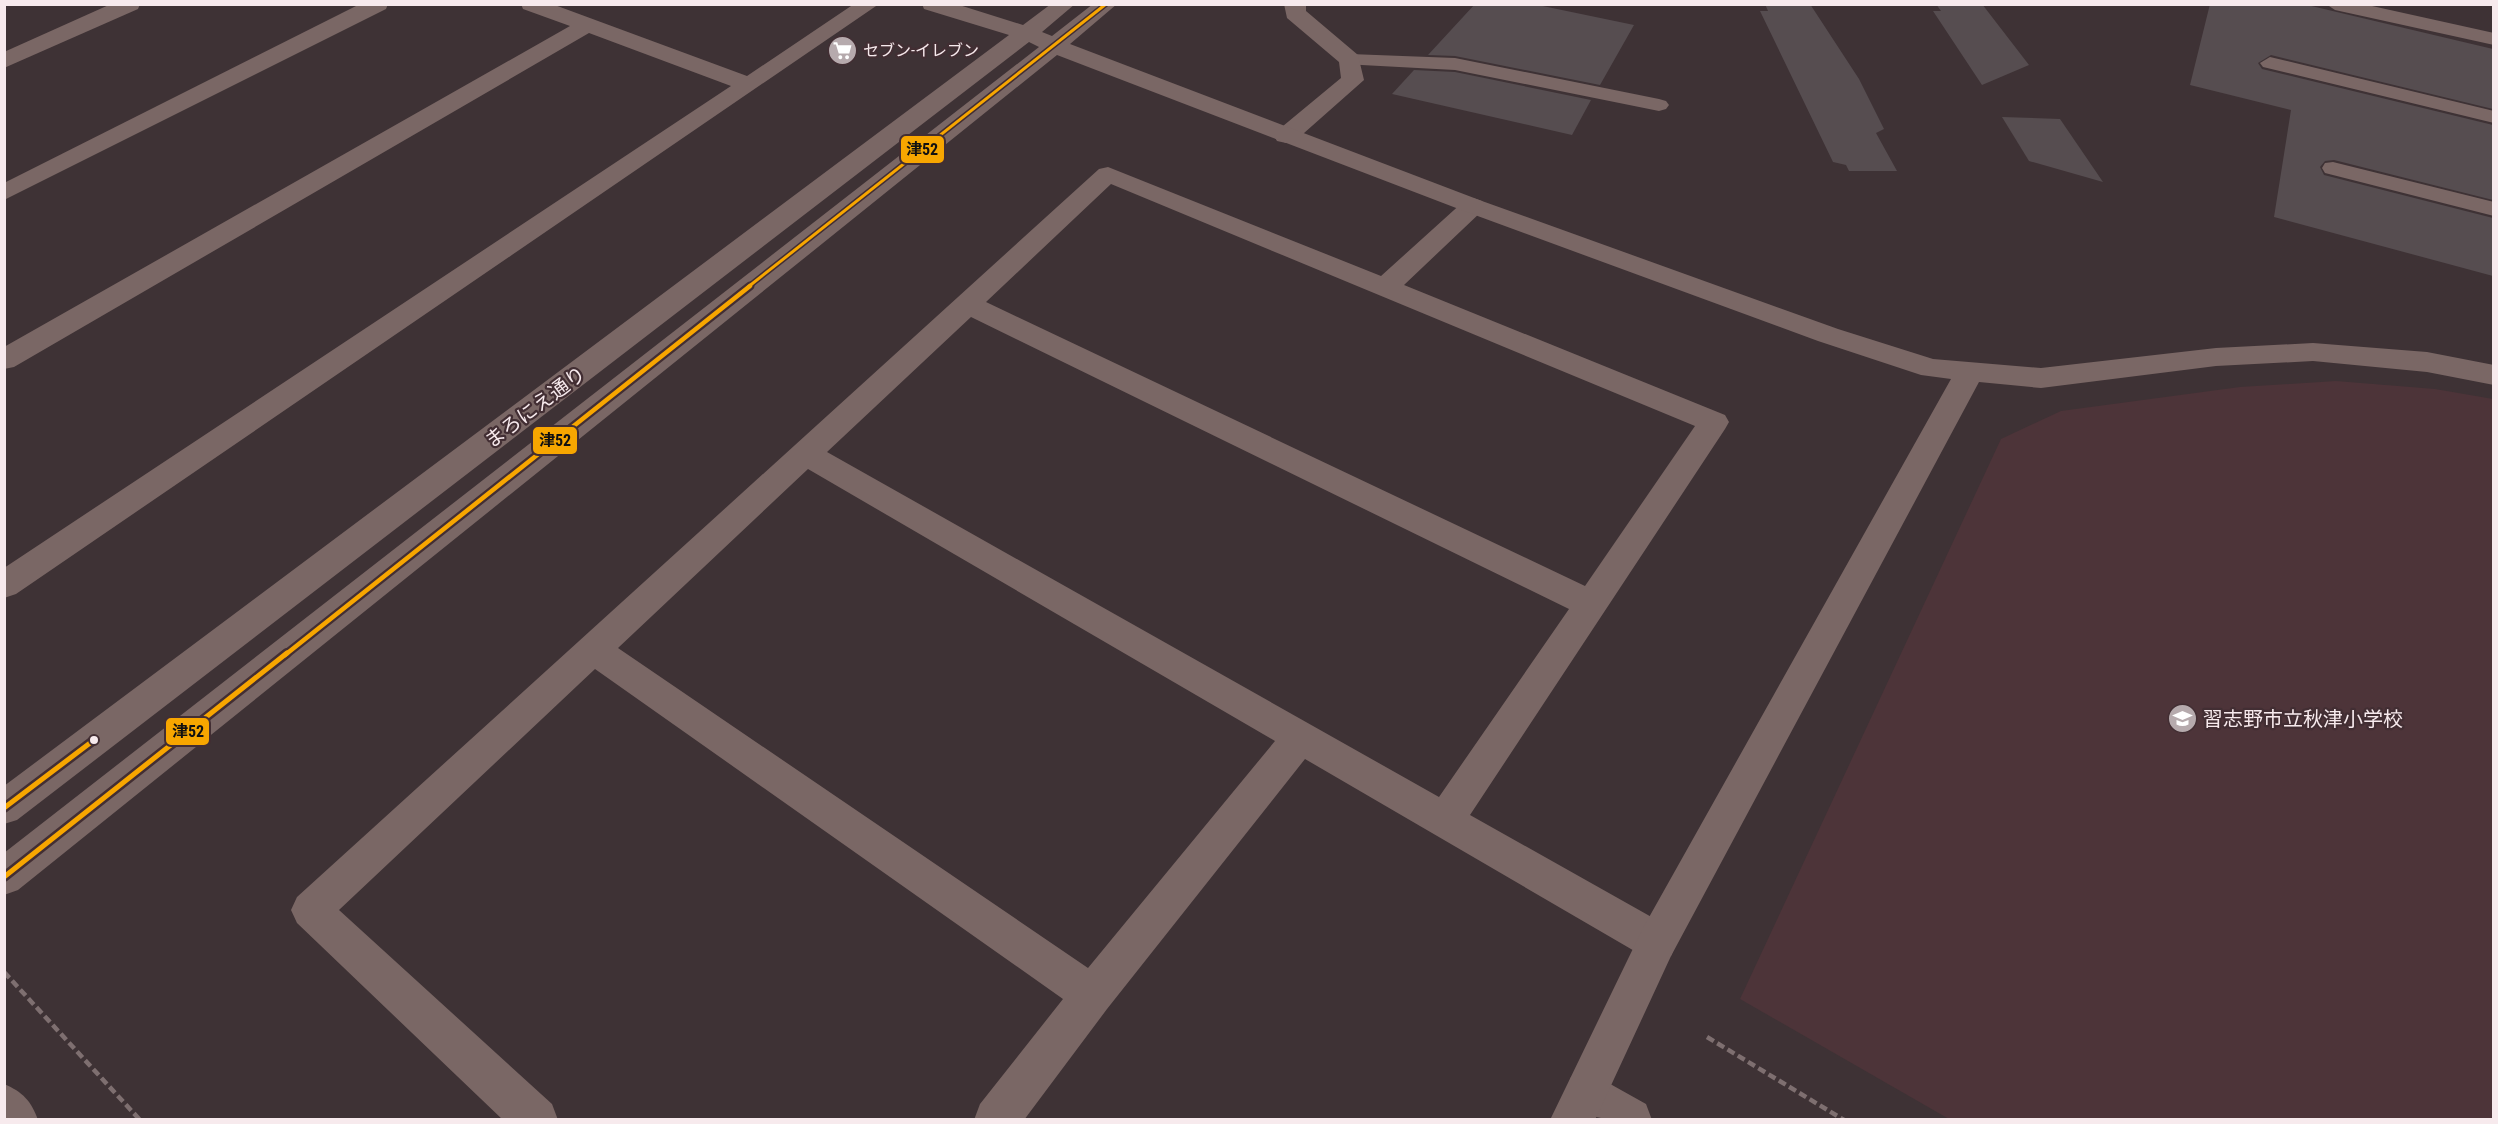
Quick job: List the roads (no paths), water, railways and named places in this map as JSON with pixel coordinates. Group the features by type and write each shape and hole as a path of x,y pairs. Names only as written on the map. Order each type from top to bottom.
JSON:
{"street":[{"path":"4,61 130,4"},
{"path":"4,193 378,4"},
{"path":"531,4 748,84"},
{"path":"4,585 869,4"},
{"path":"932,4 1041,40 1473,206 1828,335 1931,368 2041,378 2216,357 2313,352 2427,362 2493,375"},
{"name":"まろにえ通り","path":"4,877 1041,40 1065,4"},
{"name":"まろにえ通り","path":"4,808 1041,40 1107,4"},
{"path":"1286,136 1353,80 1350,60 1295,13 1295,4"},
{"path":"4,360 587,25"},
{"path":"536,1119 311,909 805,453 969,305 1108,174 1713,422 1445,820"},
{"path":"1384,288 1473,206"},
{"path":"969,305 1590,604"},
{"path":"1630,1119 1580,1106 1657,942 1970,372"},
{"path":"805,453 1657,942"},
{"path":"594,650 1092,995"},
{"path":"996,1119 1092,995 1302,737"},
{"path":"4,1106 16,1119"}],"lane":[{"path":"2335,4 2493,39"},
{"path":"1350,60 1455,64 1659,105"},
{"path":"2270,63 2493,117"},
{"path":"2333,168 2493,209"}],"place":[{"name":"セブン-イレブン","path":"842,50"},
{"name":"習志野市立秋津小学校","path":"2182,719"}]}
